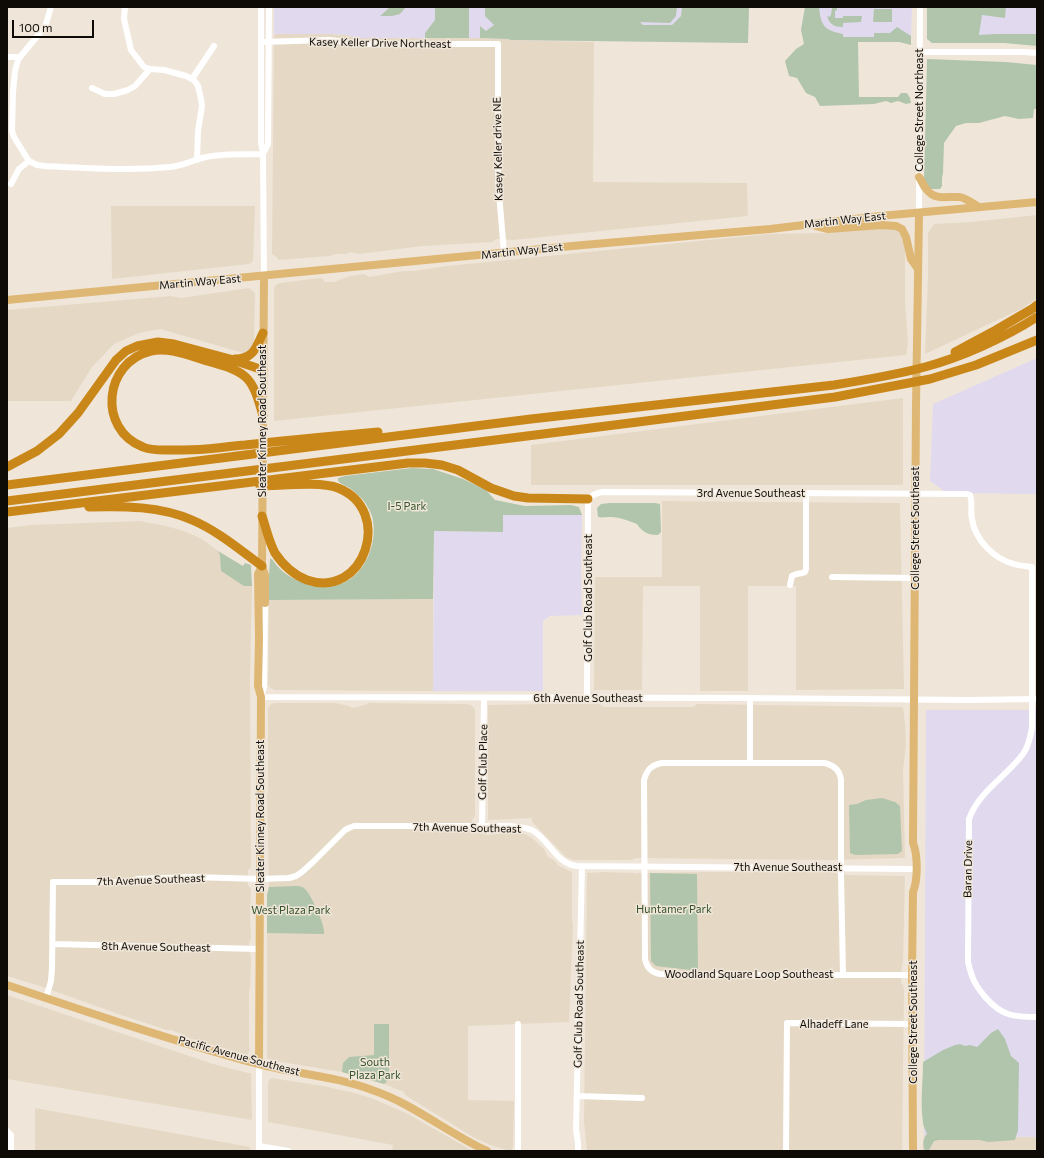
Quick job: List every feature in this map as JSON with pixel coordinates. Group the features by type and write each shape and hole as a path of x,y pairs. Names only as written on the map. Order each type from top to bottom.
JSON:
{"highway":[{"path":"926,367 996,330 1037,305"},
{"path":"7,485 531,419 834,384 882,377 926,367 975,350 1004,336 1037,317"},
{"path":"230,359 242,359 249,357 263,333"},
{"path":"1019,347 1037,337"},
{"path":"7,501 836,397 930,379 976,365 1037,340"},
{"path":"7,467 37,451 59,434 81,409 120,355 131,348 143,344 158,342 174,344 230,359 263,370"},
{"path":"263,416 252,384 244,375 228,367 174,352 159,350 136,357 124,367 116,379 112,391 112,412 121,429 130,439 143,447 158,450 205,449 288,440 531,419"},
{"path":"7,512 408,463 425,463 458,470 491,488 514,496 528,498 588,499"},
{"path":"204,488 316,485 338,488 353,497 363,507 368,529 366,550 356,567 342,579 329,583 321,583 306,579 297,576 290,571 275,553 262,516"},
{"path":"46,508 133,507 167,512 192,520 219,534 262,566"}],"main road":[{"path":"919,176 926,189 936,197 960,197 979,207"},
{"name":"Martin Way East","path":"7,300 1037,202"},
{"name":"College Street Southeast","path":"913,892 916,885 916,850 913,843 918,213"},
{"path":"808,224 828,228 882,225 896,226 902,229 906,237 910,258 918,269"},
{"name":"Sleater Kinney Road Southeast","path":"264,276 262,566 265,575 265,603"},
{"name":"Sleater Kinney Road Southeast","path":"259,1064 261,697 258,686 258,574 262,566"},
{"name":"College Street Southeast","path":"913,843 910,849 911,885 913,892 913,1151"},
{"name":"Pacific Avenue Southeast","path":"7,985 185,1043 259,1064 335,1079 373,1090 406,1104 451,1133 486,1151"}],"street":[{"path":"51,7 44,27 18,60 15,71 12,131 18,145 30,161 37,165 45,166 117,168 171,167 221,155 263,154"},
{"path":"125,7 124,19 131,50 144,67 164,70 186,76 194,80 198,86 201,99 201,115 197,149 198,160"},
{"path":"261,7 261,143 263,154 264,276"},
{"path":"263,154 268,144 269,7"},
{"name":"College Street Northeast","path":"918,213 920,7"},
{"name":"Kasey Keller Drive Northeast","path":"262,42 329,40 363,44 498,44"},
{"name":"Kasey Keller drive NE","path":"498,44 498,181 504,253"},
{"path":"192,79 214,46"},
{"path":"919,52 1037,53"},
{"path":"7,57 20,57"},
{"path":"92,88 104,94 114,94 128,90 135,86 150,69"},
{"path":"11,184 19,169 30,161"},
{"name":"3rd Avenue Southeast","path":"588,499 595,494 602,492 970,495 974,528 986,548 1001,559 1013,564 1032,567 1034,700"},
{"path":"790,585 792,576 802,574 806,569 806,494"},
{"name":"Golf Club Road Southeast","path":"587,698 588,499"},
{"path":"832,577 915,578"},
{"name":"Sleater Kinney Road Southeast","path":"261,697 264,687 265,603"},
{"name":"6th Avenue Southeast","path":"261,697 1034,700"},
{"name":"Golf Club Place","path":"482,826 484,698"},
{"path":"750,698 750,763"},
{"name":"Baran Drive","path":"1034,700 1032,728 1029,742 1023,754 984,794 972,811 969,819 968,962 975,984 994,1007 1014,1016 1037,1017"},
{"name":"Woodland Square Loop Southeast","path":"843,975 841,867 842,780 841,775 837,770 830,764 824,763 662,763 655,764 650,768 644,780 644,867 645,959 649,969 652,972 660,974 693,975 843,975 912,975"},
{"name":"7th Avenue Southeast","path":"53,944 53,882 124,882 133,881 137,878 193,877 260,879 289,878 302,872 345,830 354,826 521,827 532,830 564,862 570,865 582,866 910,868"},
{"name":"Golf Club Road Southeast","path":"579,1151 576,1129 582,866"},
{"path":"46,998 51,981 53,944"},
{"name":"8th Avenue Southeast","path":"53,944 259,949"},
{"name":"Alhadeff Lane","path":"786,1151 787,1023 912,1024"},
{"path":"518,1024 518,1151"},
{"name":"Sleater Kinney Road Southeast","path":"259,1064 259,1148"},
{"path":"577,1096 642,1098"},
{"path":"7,1132 10,1135 11,1151"},
{"path":"259,1148 288,1151"}],"shaded area":[{"path":"274,7 749,7 748,43 511,40 480,38 355,38 347,35 331,34 275,34 274,36"},
{"path":"805,7 912,7 911,42 830,42 801,30"},
{"path":"932,7 1037,7 1037,42 929,40"},
{"path":"275,34 331,34 347,35 355,38 480,38 594,42 593,182 747,183 748,216 513,240 496,239 492,242 423,246 359,254 350,252 330,256 278,260 278,258 272,254"},
{"path":"111,206 255,206 253,261 249,264 112,279"},
{"path":"1037,215 1037,298 1023,308 925,354 928,233 934,224 971,222"},
{"path":"887,226 903,235 905,247 905,300 908,344 906,355 274,421 274,288 280,283 320,278 325,282 334,282 350,276 364,274 369,277 447,266 769,234 826,233"},
{"path":"249,288 255,294 254,342 247,354 160,329 139,333 114,344 92,367 71,401 7,401 7,310 171,296 181,298"},
{"path":"1037,358 1037,494 947,493 930,481 933,404"},
{"path":"903,398 903,485 531,485 531,445"},
{"path":"662,501 900,503 904,689 796,690 796,586 748,586 748,691 700,691 700,586 643,586 642,690 594,690 595,577 662,577"},
{"path":"503,515 582,515 582,615 550,616 543,621 543,691 433,691 434,531 502,532"},
{"path":"140,521 184,531 202,539 218,551 244,586 252,586 250,677 251,868 248,870 248,885 251,889 251,939 249,942 251,958 249,991 250,1050 247,1055 189,1038 171,1030 121,1015 40,986 7,976 7,528 30,525"},
{"path":"433,599 433,691 275,690 270,688 268,684 269,600"},
{"path":"335,703 352,708 368,703 471,705 475,710 475,816 472,820 471,834 524,834 531,837 544,849 548,857 554,860 559,866 572,872 573,928 569,1022 468,1026 468,1100 514,1101 513,1146 511,1151 490,1145 473,1137 405,1095 404,1092 384,1084 342,1072 275,1061 267,1058 267,895 269,886 267,795 268,709 271,704"},
{"path":"599,704 604,707 693,707 697,704 903,707 906,744 903,770 905,857 828,860 636,858 632,860 573,860 566,857 532,822 532,818 488,820 488,705"},
{"path":"926,710 1037,710 1037,1137 924,1135"},
{"path":"603,872 636,874 698,872 828,872 848,875 904,876 903,962 901,983 904,990 902,1151 587,1151 584,1121 587,873"},
{"path":"7,995 213,1064 251,1073 252,1120 7,1079"},
{"path":"271,1078 323,1086 371,1098 408,1114 473,1151 392,1151 393,1145 268,1122 268,1082"},
{"path":"35,1108 250,1147 250,1151 35,1151"},
{"path":"924,1135 1037,1137 1037,1151 922,1151"}],"green space":[{"path":"390,7 406,7 400,14 380,16"},
{"path":"435,7 469,7 469,38 425,38 425,33 435,20"},
{"path":"485,7 677,7 676,16 670,23 640,22 643,25 672,25 681,16 682,7 749,7 748,43 511,40 480,38 480,26 486,31 494,25 485,16"},
{"path":"805,7 819,7 822,23 828,29 843,34 843,37 874,37 874,33 890,33 897,27 911,36 911,45 899,42 858,42 859,97 898,97 901,93 907,93 911,103 906,104 898,101 891,103 886,101 874,104 820,106 815,97 806,93 797,78 789,76 785,61 796,49 804,44 801,30"},
{"path":"830,7 837,7 837,10 835,11 835,18 843,18 843,16 862,16 861,22 843,23 843,27 835,26 829,21 827,16 829,17 831,15 832,8"},
{"path":"927,7 1006,7 1005,18 982,15 979,35 1037,34 1037,46 1004,43 932,43 927,39"},
{"path":"874,9 892,9 892,22 873,22"},
{"path":"927,59 1006,62 1037,65 1037,109 1034,109 1033,118 1019,119 1005,116 979,123 966,123 956,126 944,143 942,186 940,189 929,189 924,180"},
{"name":"I-5 Park","path":"412,468 433,469 463,479 486,490 495,500 525,506 571,505 579,507 582,515 503,515 503,532 434,531 433,599 269,600 270,559 272,559 281,570 292,578 311,584 327,586 343,583 351,579 358,573 368,557 374,530 372,517 363,500 351,489 338,481 338,478"},
{"path":"601,504 660,504 661,532 658,535 651,534 643,531 637,524 624,519 614,517 598,517 597,508"},
{"path":"218,551 243,566 245,563 251,565 252,586 244,586 221,571 220,555"},
{"path":"882,798 895,802 900,806 902,851 898,854 855,855 850,853 849,805 857,804 866,800"},
{"name":"Huntamer Park","path":"650,873 697,874 698,969 691,968 690,970 656,966 651,961"},
{"name":"West Plaza Park","path":"296,886 304,888 311,897 323,925 324,934 267,933 267,895 269,887"},
{"name":"South Plaza Park","path":"374,1024 389,1024 389,1076 388,1080 384,1084 342,1072 343,1063 349,1057 374,1055"},
{"path":"998,1029 1005,1039 1011,1056 1019,1063 1018,1130 1015,1140 988,1142 980,1140 939,1140 934,1141 929,1150 925,1151 923,1142 927,1134 923,1125 922,1115 923,1062 943,1050 955,1045 960,1044 977,1047 991,1033"}]}
